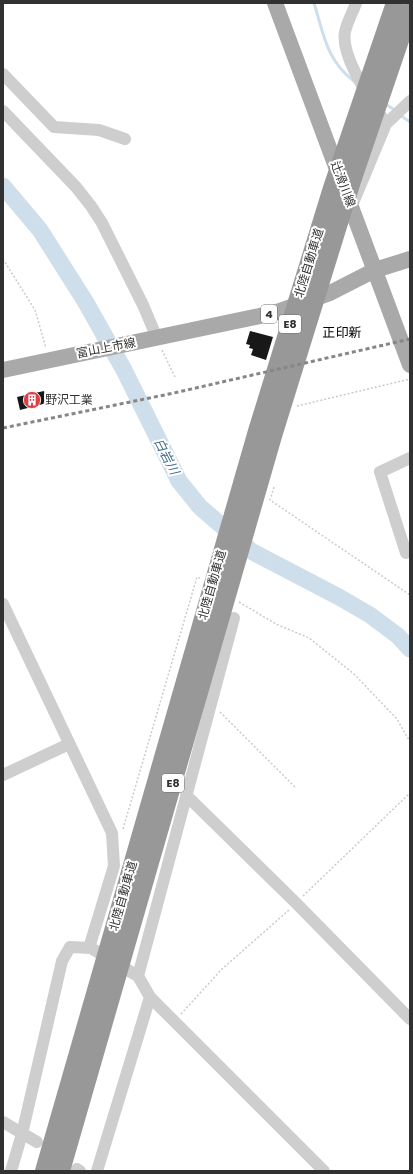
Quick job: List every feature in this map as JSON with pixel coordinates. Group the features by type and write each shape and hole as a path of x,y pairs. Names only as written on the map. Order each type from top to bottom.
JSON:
{"highway":[{"name":"北陸自動車道","path":"44,1171 110,975 324,269 379,73 395,3"},
{"name":"北陸自動車道","path":"379,73 410,11"},
{"name":"北陸自動車道","path":"73,1170 110,975"}],"main road":[{"name":"辻滑川線","path":"275,3 352,206 410,365"},
{"name":"4","path":"156,338 274,313 330,293 375,270 410,258"},
{"name":"富山上市線","path":"53,359 156,338"},
{"name":"4","path":"3,370 53,359"}],"street":[{"path":"356,3 345,33 348,55 353,68 386,124"},
{"path":"3,74 54,127 99,130 125,139"},
{"path":"352,206 386,124 410,102"},
{"path":"3,111 76,187 91,206 108,237 156,338"},
{"path":"375,270 410,265"},
{"path":"410,458 380,472 406,553 410,551"},
{"path":"3,604 112,833 114,866 89,948"},
{"path":"138,976 234,618"},
{"path":"3,775 69,744"},
{"path":"186,795 296,903 410,1019"},
{"path":"11,1171 22,1134 62,961 70,947 89,948 138,976 150,997 324,1171"},
{"path":"97,1171 150,997"},
{"path":"3,1122 37,1142"}],"path":[{"path":"3,259 35,310 53,359"},
{"path":"156,338 176,379"},
{"path":"295,407 410,379"},
{"path":"274,486 270,500 410,595"},
{"path":"122,832 197,577 204,581"},
{"path":"237,600 276,624 309,638 354,674 397,719 410,742"},
{"path":"211,702 294,787"}],"building":[{"path":"250,331 273,337 266,360 251,355 253,349 249,348 250,345 246,344"},
{"name":"野沢工業","path":"44,391 47,403 20,410 17,397"}],"waterway":[{"path":"314,3 327,46 332,56 345,74 355,82"},
{"path":"384,103 396,111"},
{"path":"400,115 410,122"},
{"name":"白岩川","path":"3,186 40,230 85,301 124,370 179,481 200,507 251,551 370,615 398,636 410,649"}],"railway":[{"path":"3,428 174,393 410,339"}],"place":[{"name":"野沢工業","path":"32,400"}],"district":[{"name":"正印新","path":"342,332"}]}
